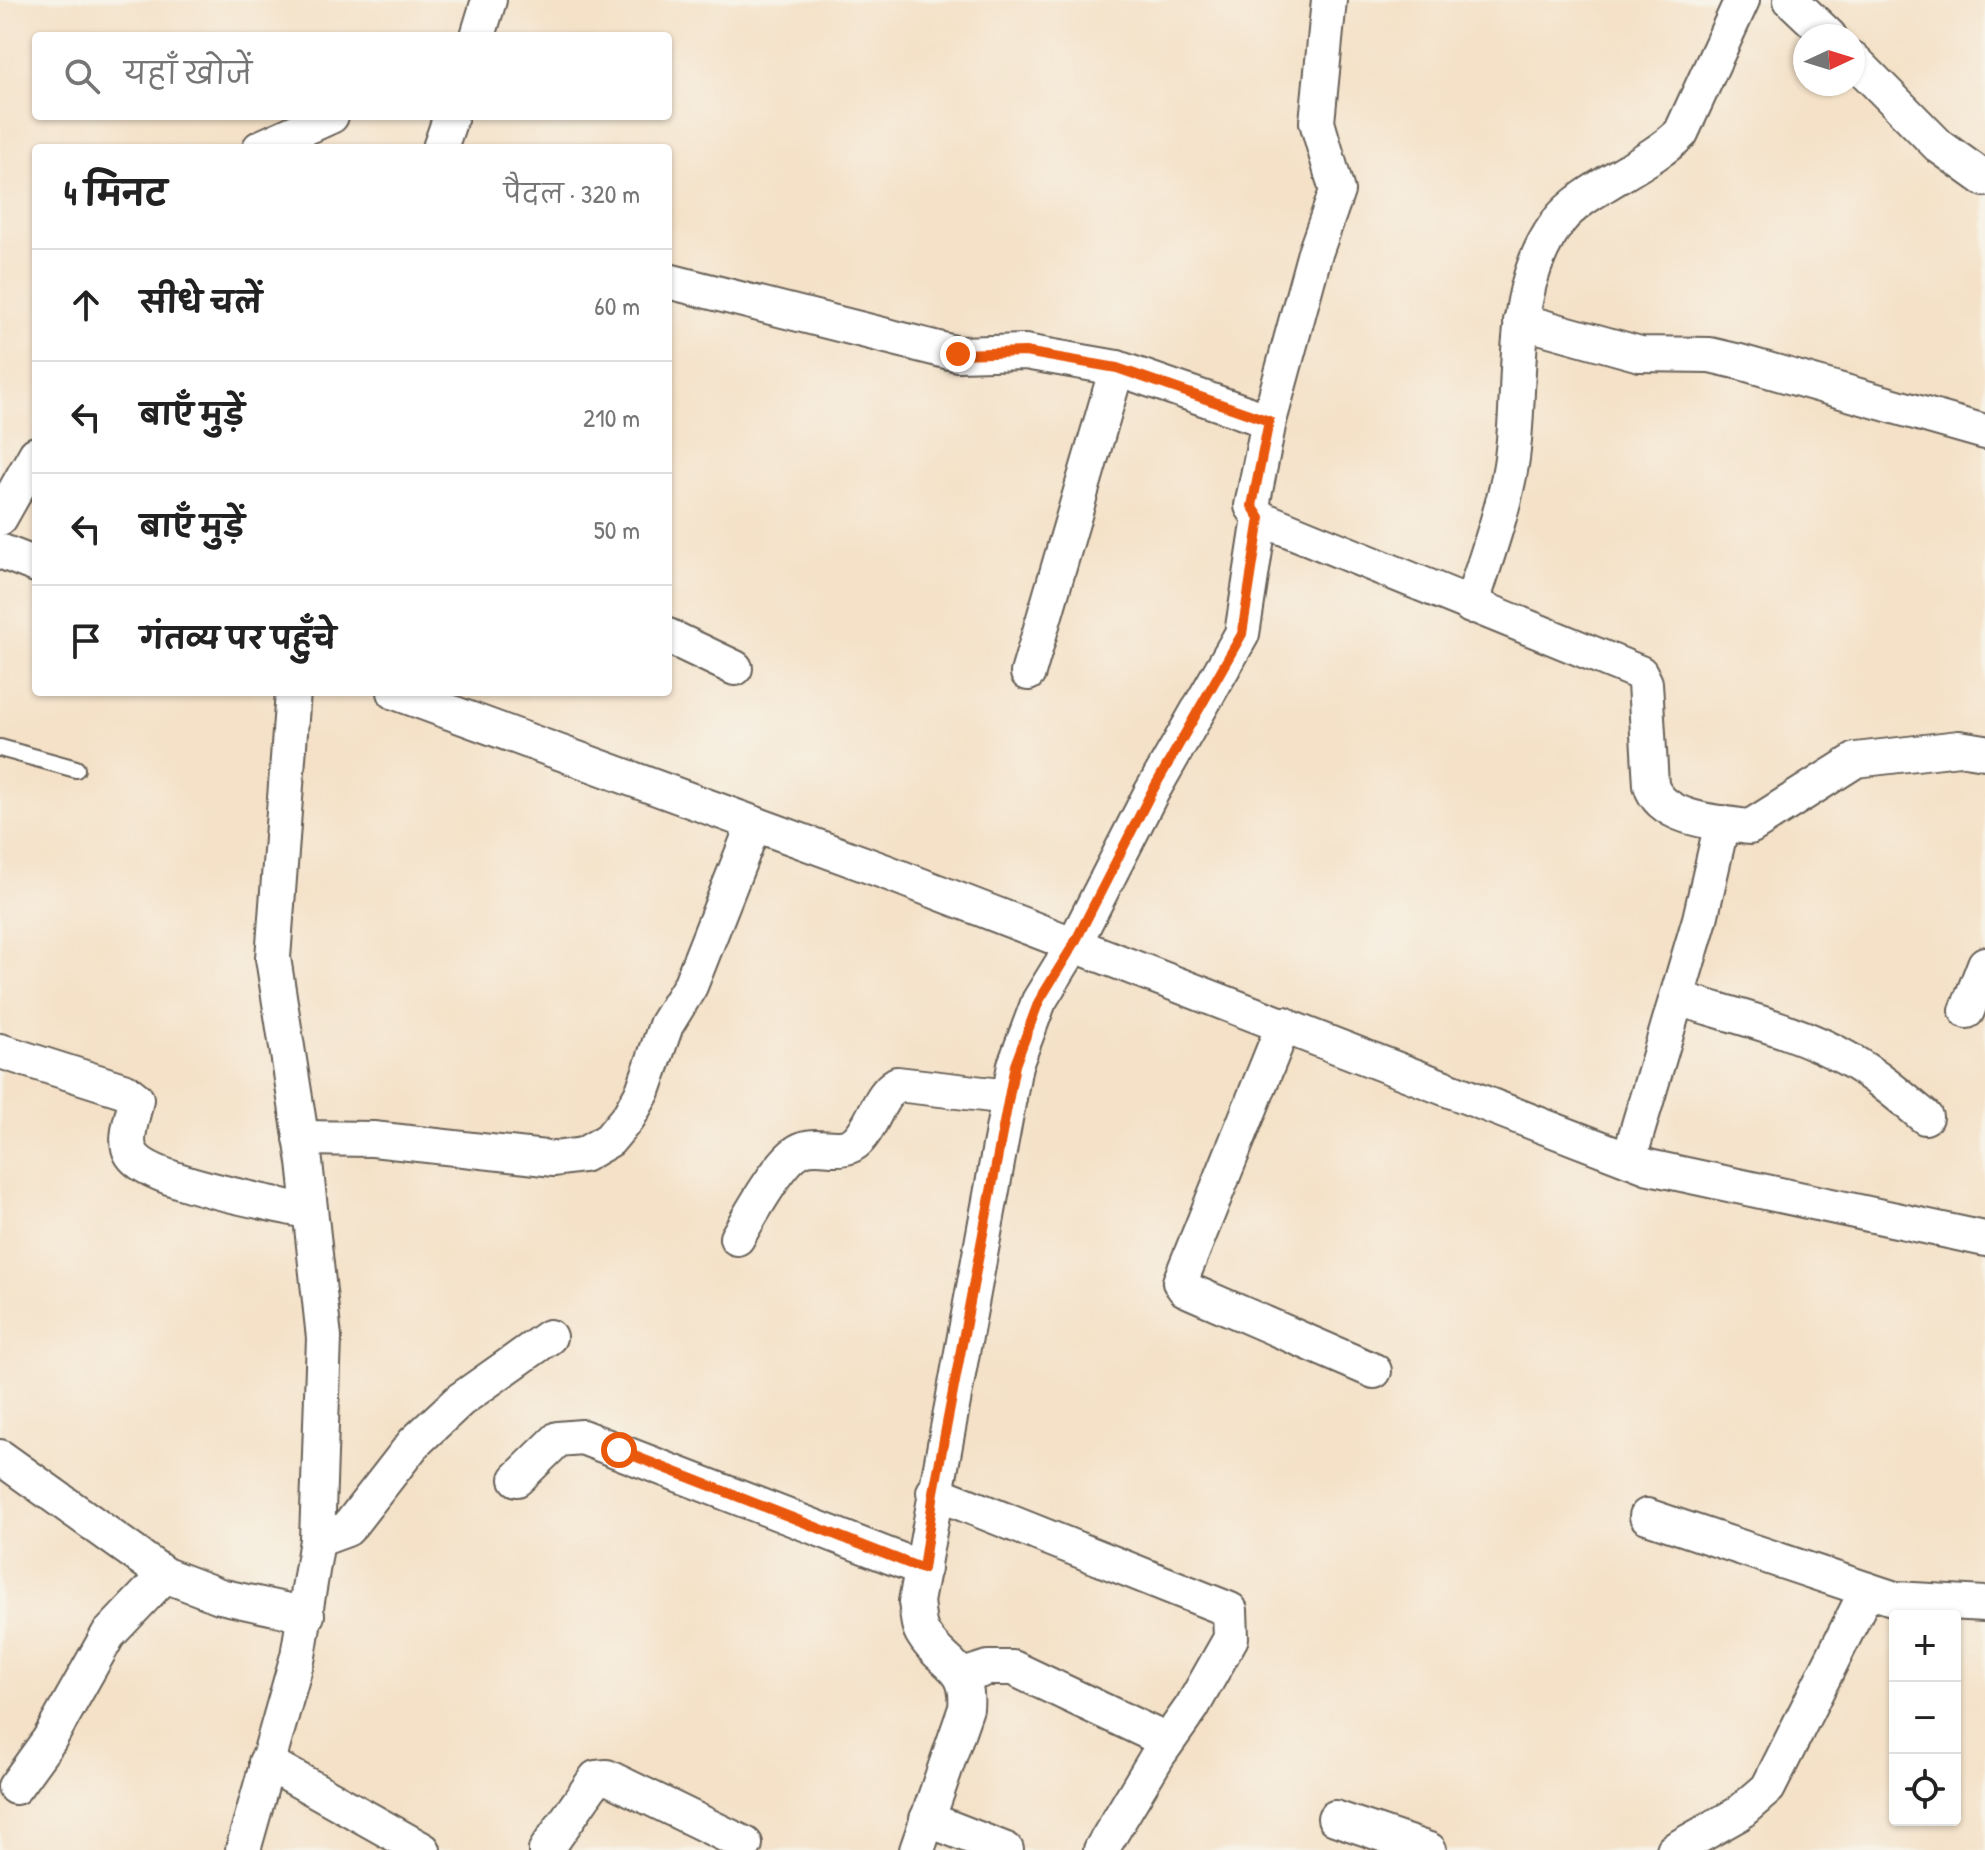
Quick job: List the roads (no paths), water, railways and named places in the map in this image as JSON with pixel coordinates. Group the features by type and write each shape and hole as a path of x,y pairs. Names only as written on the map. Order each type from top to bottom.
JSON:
{"street":[{"path":"479,32 489,0"},
{"path":"1329,0 1317,122 1337,191 1314,256 1269,421 1252,506 1260,518 1640,673 1645,683 1655,797 1666,808 1750,827 1856,760 1959,748 1985,752"},
{"path":"1471,606 1511,465 1521,321 1542,247 1560,219 1666,148 1681,133 1742,0"},
{"path":"1791,0 1816,24"},
{"path":"1865,71 1939,146 1985,179"},
{"path":"269,144 322,120"},
{"path":"441,144 450,120"},
{"path":"672,282 958,354 1025,352 1117,368 1269,421"},
{"path":"1521,321 1640,354 1710,355 1740,362 1985,432"},
{"path":"1028,673 1117,368"},
{"path":"0,518 32,461"},
{"path":"1006,1850 922,1834 966,1708 967,1691 963,1676 923,1634 916,1602 1015,1065 1039,1001 1074,944 1150,795 1242,634 1260,518"},
{"path":"0,551 32,563"},
{"path":"672,638 735,668"},
{"path":"243,1850 307,1615 317,1540 324,1338 301,1138 273,958 293,696"},
{"path":"406,696 1074,944 1649,1167 1985,1239"},
{"path":"1629,1159 1677,998 1722,823"},
{"path":"301,1138 373,1139 554,1159 583,1155 609,1140 643,1091 666,1025 690,986 754,824"},
{"path":"1967,1011 1985,964"},
{"path":"1677,998 1791,1034 1849,1060 1893,1089 1925,1117"},
{"path":"1284,1024 1180,1282 1185,1289 1374,1371"},
{"path":"0,1051 126,1091 136,1099 128,1143 131,1155 160,1177 310,1212"},
{"path":"737,1238 756,1204 792,1156 800,1150 847,1148 857,1141 892,1086 903,1083 1009,1097"},
{"path":"317,1540 347,1529 414,1443 460,1400 549,1337"},
{"path":"517,1479 558,1439 582,1437 923,1569"},
{"path":"0,1457 165,1575 220,1596 307,1615"},
{"path":"934,1492 1230,1610 1231,1638 1192,1707 1167,1741 1101,1850"},
{"path":"1647,1516 1895,1599 1985,1604"},
{"path":"15,1787 49,1740 108,1635 165,1575"},
{"path":"1674,1850 1738,1814 1768,1788 1867,1590"},
{"path":"963,1676 988,1668 1013,1668 1167,1741"},
{"path":"266,1762 423,1850"},
{"path":"546,1850 586,1788 596,1778 607,1777 745,1844"},
{"path":"1335,1818 1429,1850"}],"lane":[{"path":"0,748 76,769"}]}
